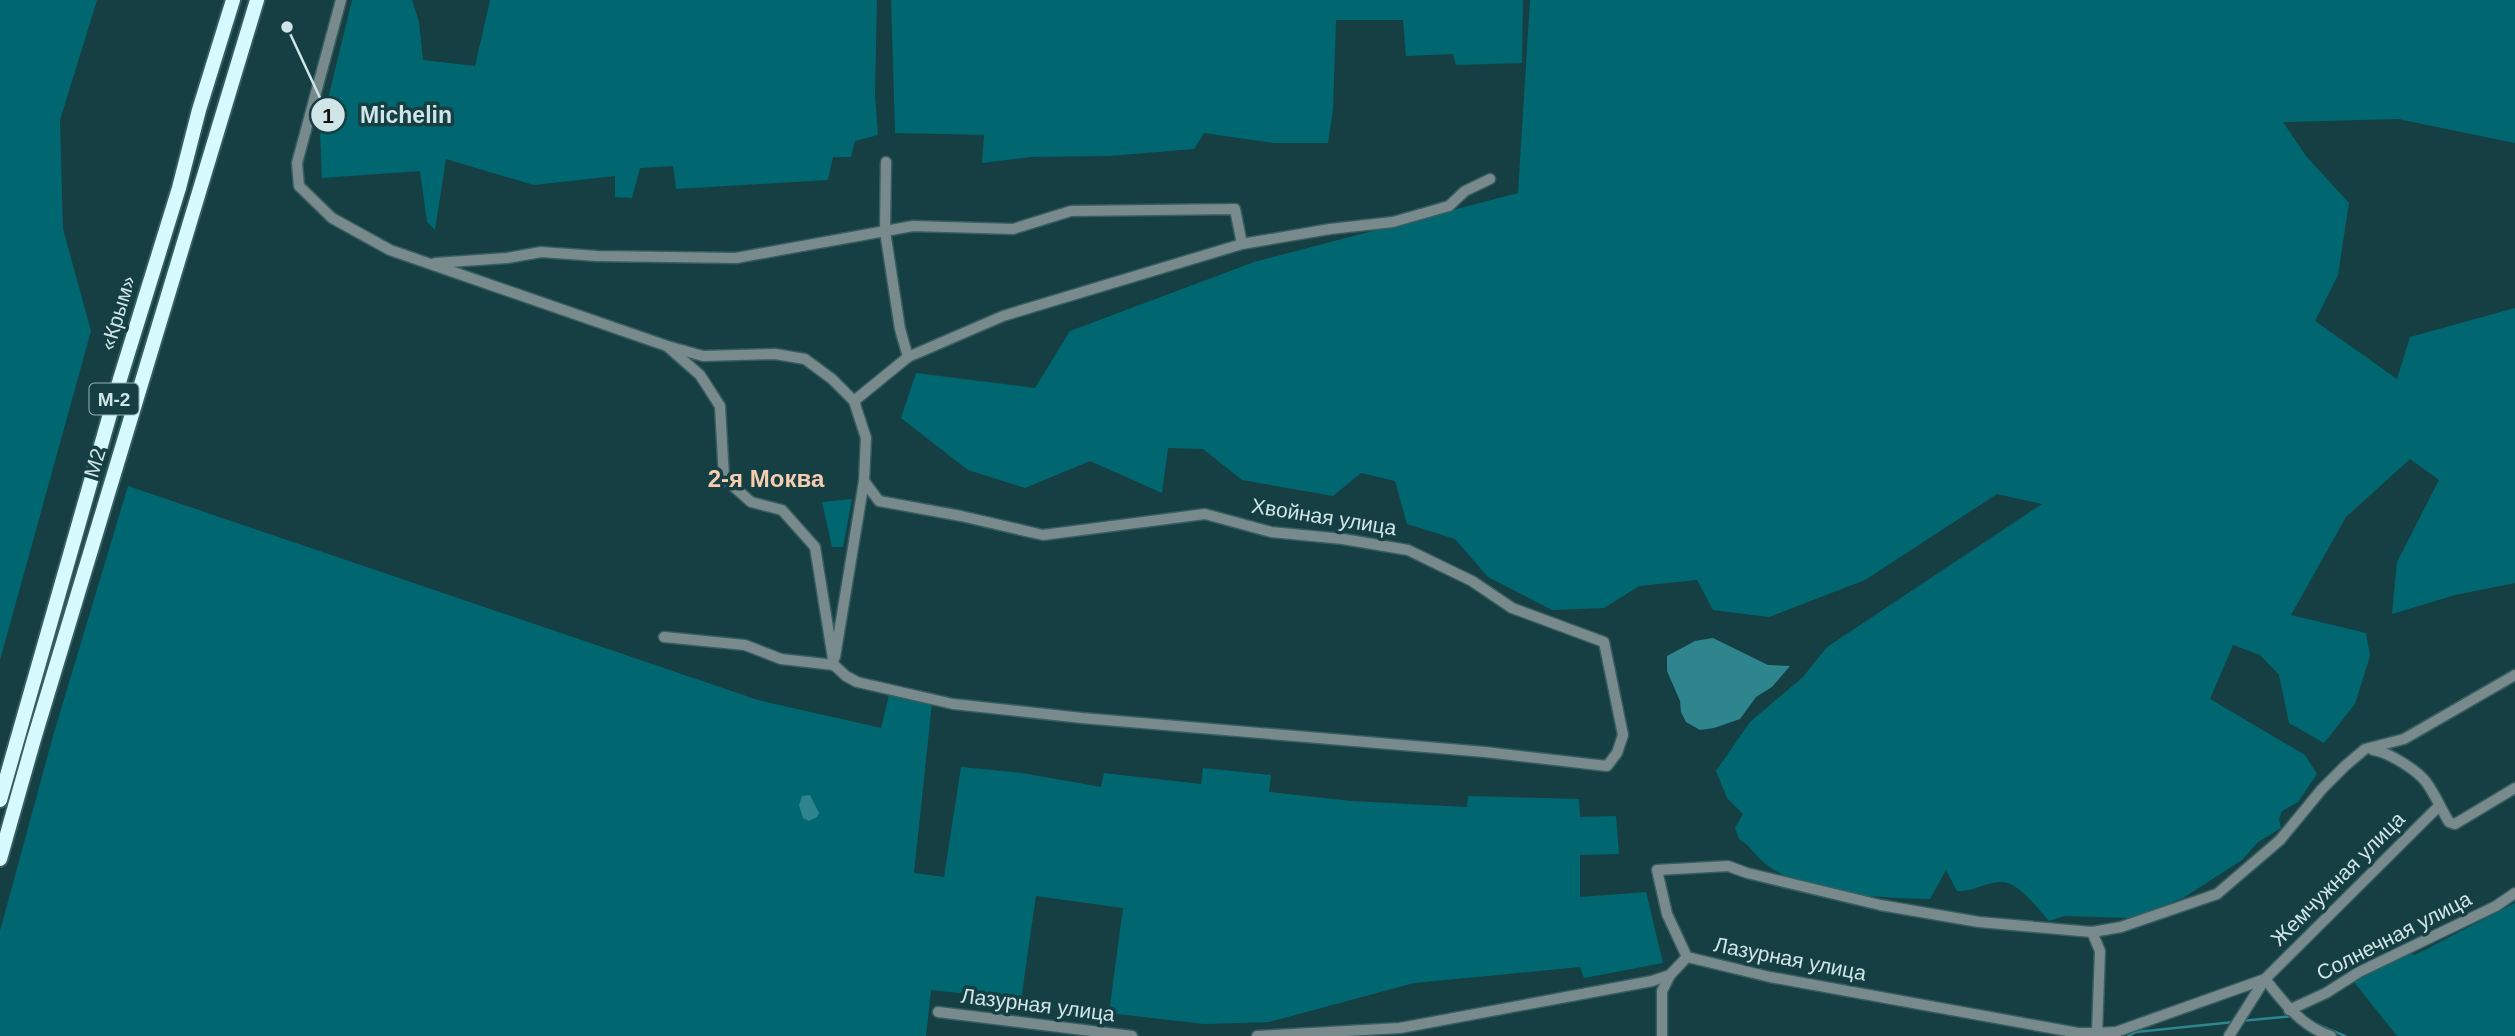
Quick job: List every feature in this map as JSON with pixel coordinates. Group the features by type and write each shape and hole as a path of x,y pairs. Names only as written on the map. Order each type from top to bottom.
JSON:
{"highway":[{"name":"«Крым»","path":"0,800 116,392 233,0"},
{"name":"М2","path":"0,859 257,0"}],"street":[{"path":"341,0 297,163 299,186 332,218 390,250 667,346 703,356 775,354 805,359 832,379 854,401 866,438 864,481 834,665"},
{"path":"886,162 885,231 900,329 908,357"},
{"path":"854,401 908,357 1003,316 1242,244 1393,222 1449,206 1465,191 1490,179"},
{"path":"428,263 507,258 541,252 597,256 736,258 913,226 1013,229 1071,211 1235,209 1242,244"},
{"path":"667,346 700,375 720,406 724,478 751,502 782,510 815,547 834,665"},
{"name":"Хвойная улица","path":"834,665 857,682 953,704 1082,718 1485,752 1607,766 1617,753 1623,735 1604,642 1512,608 1472,582 1408,550 1343,539 1271,532 1205,514 1043,535 879,501 864,481"},
{"path":"664,638 745,645 781,659 834,665"},
{"path":"1687,957 1667,914 1657,870 1728,866 1880,905 1979,922 2092,932 2121,927 2217,894 2280,840 2322,789 2365,749 2404,739 2515,675"},
{"path":"2365,749 2383,751 2424,779 2449,822 2455,824 2515,788"},
{"name":"Жемчужная улица","path":"2265,979 2439,806"},
{"name":"Солнечная улица","path":"2289,1010 2326,993 2359,972 2496,906 2515,893"},
{"path":"2092,932 2100,951 2097,1033"},
{"name":"Лазурная улица","path":"1670,975 1687,957 1731,969 2078,1033 2116,1032 2265,979"},
{"path":"1257,1036 1400,1028 1652,981 1670,975"},
{"path":"1662,1036 1662,991 1670,975"},
{"path":"2229,1036 2265,979 2289,1010 2322,1033 2331,1036"},
{"name":"Лазурная улица","path":"938,1012 1132,1036"}],"shaded area":[{"path":"0,0 97,0 60,120 63,229 91,331 0,660"},
{"path":"352,0 412,0 419,22 423,60 475,66 490,0 877,0 875,95 878,135 855,141 851,157 833,157 828,180 676,189 673,166 640,168 632,198 615,197 615,176 534,185 446,159 435,230 427,222 420,171 322,178 320,132"},
{"path":"891,0 1523,0 1522,63 1456,65 1453,54 1406,56 1403,20 1336,20 1333,109 1328,143 1273,143 1204,133 1194,149 1109,156 1030,157 982,163 984,135 895,133"},
{"path":"1530,0 2515,0 2515,143 2398,119 2283,122 2306,156 2349,203 2338,275 2315,321 2397,379 2410,337 2515,308 2515,583 2455,595 2392,614 2397,562 2439,480 2410,459 2346,517 2291,615 2366,633 2370,656 2355,704 2324,743 2289,723 2279,675 2260,655 2233,645 2210,699 2305,755 2317,774 2298,802 2282,811 2279,819 2281,828 2258,842 2242,860 2183,898 2130,918 2064,916 2049,921 2014,886 1995,882 1957,891 1946,870 1930,899 1845,893 1802,883 1783,875 1763,862 1739,839 1735,828 1743,814 1727,798 1716,771 1750,722 1803,677 1827,647 2042,504 1997,494 1865,580 1769,617 1713,610 1697,580 1639,586 1604,608 1552,610 1488,577 1455,539 1407,524 1395,481 1361,473 1333,496 1242,480 1203,449 1168,448 1162,493 1090,461 1025,488 968,470 901,418 916,373 1035,388 1070,331 1254,262 1518,193"},
{"path":"128,486 758,700 881,728 889,695 932,703 914,873 944,877 961,767 1022,773 1101,787 1104,773 1201,784 1203,768 1271,775 1269,792 1351,801 1467,807 1468,796 1579,799 1580,817 1616,816 1619,854 1580,855 1580,897 1646,892 1663,963 1584,978 1580,967 1414,983 1269,1022 1204,1024 1109,1013 1123,908 1036,896 1021,1000 931,990 926,1036 0,1036 0,931 53,736"},
{"path":"852,499 843,547 832,547 822,502"},
{"path":"1713,638 1768,665 1790,666 1772,687 1756,697 1740,719 1700,730 1686,722 1681,712 1680,701 1667,671 1667,656 1695,641"},
{"path":"810,795 819,813 809,821 803,818 799,805 802,796"},
{"path":"2515,903 2515,1036 2397,1036 2354,982 2363,973 2409,953 2415,955"}],"waterway":[{"path":"2241,1021 2293,1016"},
{"path":"2128,1036 2136,1032 2234,1022"},
{"path":"2316,1024 2345,1036"}],"place":[{"name":"Michelin","path":"287,27"}],"district":[{"name":"2-я Моква","path":"766,479"}]}
